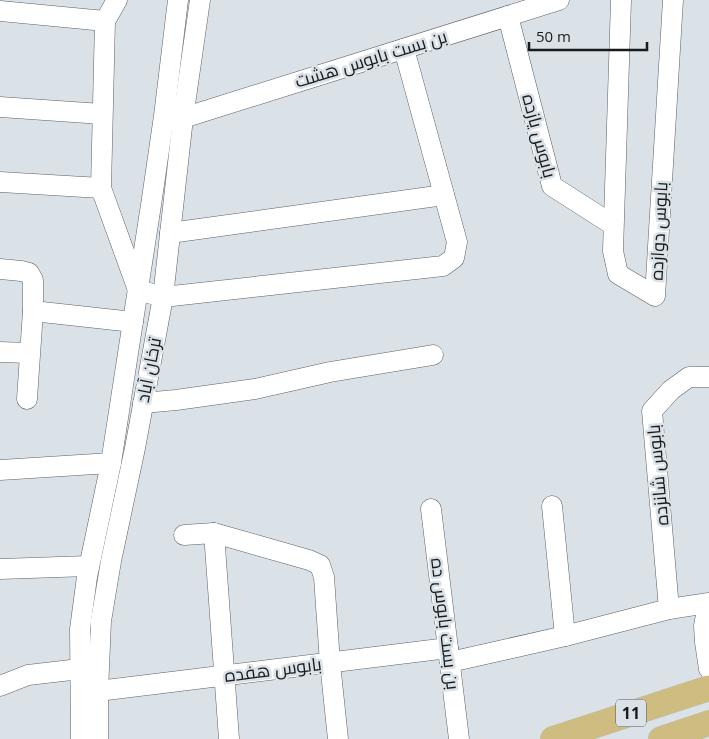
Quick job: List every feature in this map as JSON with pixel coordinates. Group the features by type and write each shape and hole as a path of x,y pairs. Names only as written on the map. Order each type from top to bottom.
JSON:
{"main road":[{"name":"11","path":"553,739 709,688"},
{"name":"11","path":"661,739 709,723"}],"street":[{"path":"117,0 104,21 101,188 138,290 163,297 443,266 454,258 456,242 404,49"},
{"name":"ترخان آباد","path":"81,739 80,629 89,566 111,463 134,322 164,116 178,0"},
{"name":"ترخان آباد","path":"98,739 101,621 163,297 183,118 200,0"},
{"name":"بن بست بابوس هشت","path":"183,118 508,16 536,4 559,0"},
{"name":"بابوس دوازده","path":"621,0 613,251 618,274 655,296 673,0"},
{"path":"0,11 104,21"},
{"name":"بابوس یازده","path":"508,16 552,186 613,225"},
{"path":"0,107 102,114"},
{"path":"0,182 101,188"},
{"path":"170,233 444,195"},
{"path":"0,269 21,270 29,273 33,280 33,311 27,399"},
{"path":"33,311 134,322"},
{"path":"0,352 29,353"},
{"path":"143,403 255,388 330,372 433,355"},
{"name":"بابوس شانزده","path":"669,609 652,411 671,390 690,377 709,377"},
{"path":"0,470 111,463"},
{"path":"552,506 565,636"},
{"name":"بن بست بابوس ده","path":"430,509 459,739"},
{"path":"184,535 214,533 320,564 324,577 338,739"},
{"path":"214,533 229,739"},
{"path":"0,568 89,566"},
{"path":"449,655 565,636 669,609 709,603 704,626 709,669"},
{"name":"بابوس هفده","path":"98,691 330,662 449,655"},
{"path":"0,686 28,675 80,669"}]}
